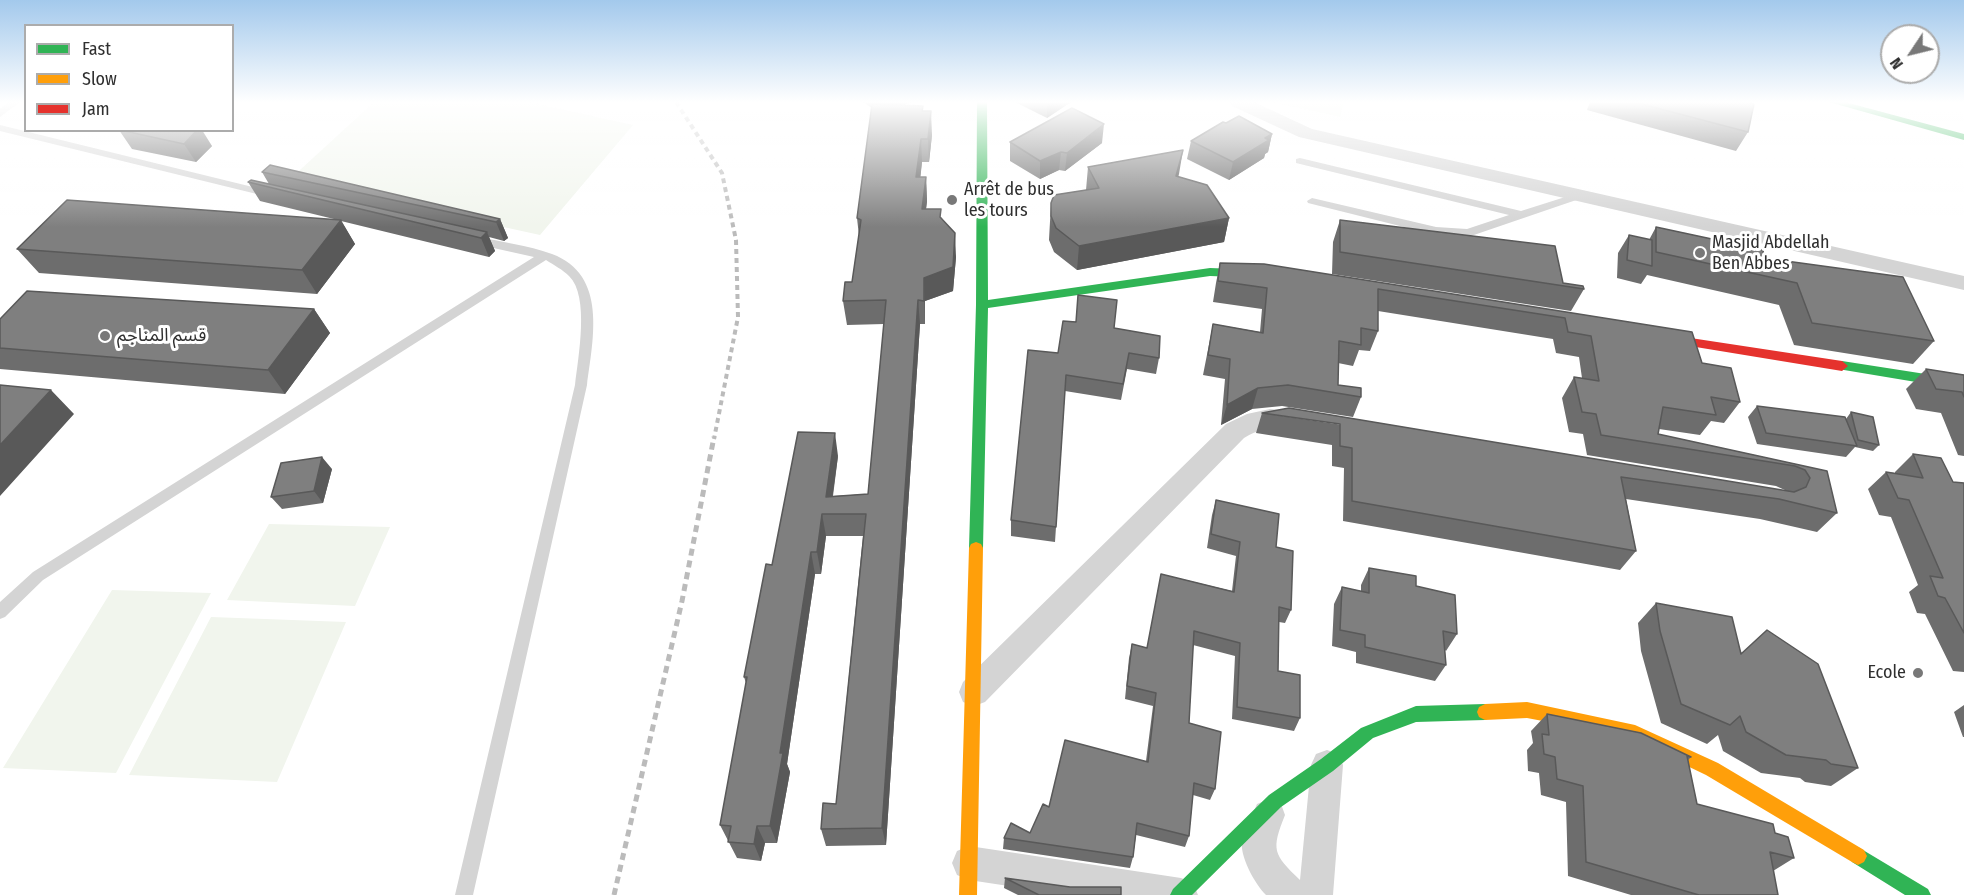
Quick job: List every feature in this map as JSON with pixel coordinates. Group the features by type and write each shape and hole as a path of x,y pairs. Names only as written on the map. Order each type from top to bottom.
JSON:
{"street":[{"path":"982,144 982,305 968,879 1180,895 1275,801 1367,734 1416,714 1527,710 1629,730 1712,769 1922,895"},
{"path":"1350,144 1964,283"},
{"path":"982,305 1210,272 1271,276"},
{"path":"1635,333 1964,385"},
{"path":"974,692 1235,431 1253,420 1282,417 1317,423"},
{"path":"1316,895 1327,765"},
{"path":"1275,801 1258,840 1266,871 1291,895"}],"lane":[{"path":"64,144 283,198"},
{"path":"1300,161 1521,215"},
{"path":"1312,201 1452,233 1468,234 1581,195"},
{"path":"464,895 581,385 587,337 587,301 576,274 544,256 465,238"},
{"path":"0,612 38,576 544,256"}],"shaded area":[{"path":"328,144 617,144 540,235 289,180"},
{"path":"269,524 390,527 355,606 227,600"},
{"path":"112,590 211,593 116,773 3,768"},
{"path":"211,617 346,622 277,782 129,775"}],"building":[{"path":"867,144 920,144 916,177 926,177 922,209 941,209 940,217 955,233 953,267 924,278 924,301 918,300 882,828 821,829 823,803 836,804 866,514 822,514 817,552 811,552 780,753 783,753 770,826 757,826 754,844 728,842 731,826 720,825 747,677 744,677 766,564 772,565 798,432 835,433 826,497 868,494 886,300 843,301 845,282 852,282 861,220 857,218"},
{"path":"1013,144 1079,144 1067,153 1061,152 1040,161"},
{"path":"1197,144 1263,144 1233,162"},
{"path":"1183,150 1176,176 1207,185 1229,218 1079,246 1056,228 1051,216 1051,203 1054,195 1099,188 1088,167"},
{"path":"270,165 500,219 496,222 262,172"},
{"path":"251,180 487,232 481,238 248,182"},
{"path":"67,200 341,220 302,270 17,249"},
{"path":"1340,220 1555,246 1563,283 1583,286 1584,289 1340,252"},
{"path":"1656,227 1763,250 1764,258 1903,277 1934,341 1812,323 1797,283 1656,252"},
{"path":"1629,235 1652,240 1652,266 1627,260"},
{"path":"1220,263 1264,264 1692,332 1702,363 1731,368 1740,402 1711,397 1716,415 1663,407 1658,434 1827,471 1837,513 1779,499 1621,477 1636,551 1352,501 1352,448 1340,446 1340,424 1262,413 1289,408 1794,492 1806,487 1810,478 1805,470 1795,466 1601,435 1596,414 1582,412 1574,377 1599,381 1591,336 1568,332 1565,318 1378,289 1378,331 1361,328 1361,345 1339,341 1338,385 1361,388 1361,397 1288,385 1258,388 1227,405 1230,359 1208,355 1213,324 1263,333 1267,288 1218,281"},
{"path":"27,291 314,309 268,370 0,348 0,319"},
{"path":"1078,295 1117,300 1114,328 1160,336 1159,358 1129,353 1123,384 1066,375 1056,527 1011,520 1028,350 1058,353 1063,321 1076,322"},
{"path":"1926,369 1964,375 1964,397 1962,392 1936,389"},
{"path":"0,385 51,390 0,445"},
{"path":"1757,406 1845,417 1857,446 1766,433"},
{"path":"1851,412 1873,417 1879,445 1858,440"},
{"path":"1913,454 1941,458 1953,482 1964,483 1964,633 1945,598 1938,596 1930,576 1943,578 1909,500 1898,498 1886,472 1923,478"},
{"path":"322,457 314,491 271,497 281,463"},
{"path":"1216,500 1279,514 1276,547 1293,551 1291,610 1279,607 1278,671 1300,675 1300,718 1237,707 1240,643 1194,631 1189,723 1221,732 1215,789 1194,783 1189,836 1137,823 1133,857 1004,838 1011,823 1030,833 1043,804 1049,807 1065,740 1148,762 1156,693 1127,686 1132,644 1147,648 1161,574 1234,592 1240,542 1211,534"},
{"path":"1369,568 1416,576 1416,586 1455,595 1457,634 1443,631 1446,665 1365,647 1365,635 1340,630 1342,587 1369,593"},
{"path":"1656,603 1732,617 1741,654 1767,630 1818,664 1858,768 1831,764 1826,760 1786,755 1746,732 1740,716 1730,725 1681,704 1660,631"},
{"path":"1547,714 1641,733 1691,757 1687,756 1697,804 1773,824 1775,833 1788,837 1794,858 1770,852 1778,895 1699,895 1586,862 1583,786 1557,779 1555,757 1544,754 1542,734 1549,735"},
{"path":"1005,878 1070,887 1121,887 1121,895 1039,895"}],"railway":[{"path":"703,144 722,173 736,240 738,317 714,439"},
{"path":"614,895 682,601 714,437"}],"traffic: fast":[{"path":"976,548 982,305 982,144"},
{"path":"982,305 1210,272 1262,274"},
{"path":"1842,366 1964,385"},
{"path":"1179,895 1275,801 1327,765 1367,733 1416,714 1485,712"},
{"path":"1858,856 1922,895"}],"traffic: slow":[{"path":"968,895 976,548"},
{"path":"1485,712 1527,710 1629,730 1712,769 1858,856"}],"traffic: jam":[{"path":"1651,336 1842,366"}],"place":[{"name":"Arrêt de bus les tours","path":"952,200"},
{"name":"Masjid Abdellah Ben Abbes","path":"1700,253"},
{"name":"قسم المناجم","path":"105,336"},
{"name":"Ecole","path":"1918,673"}]}
